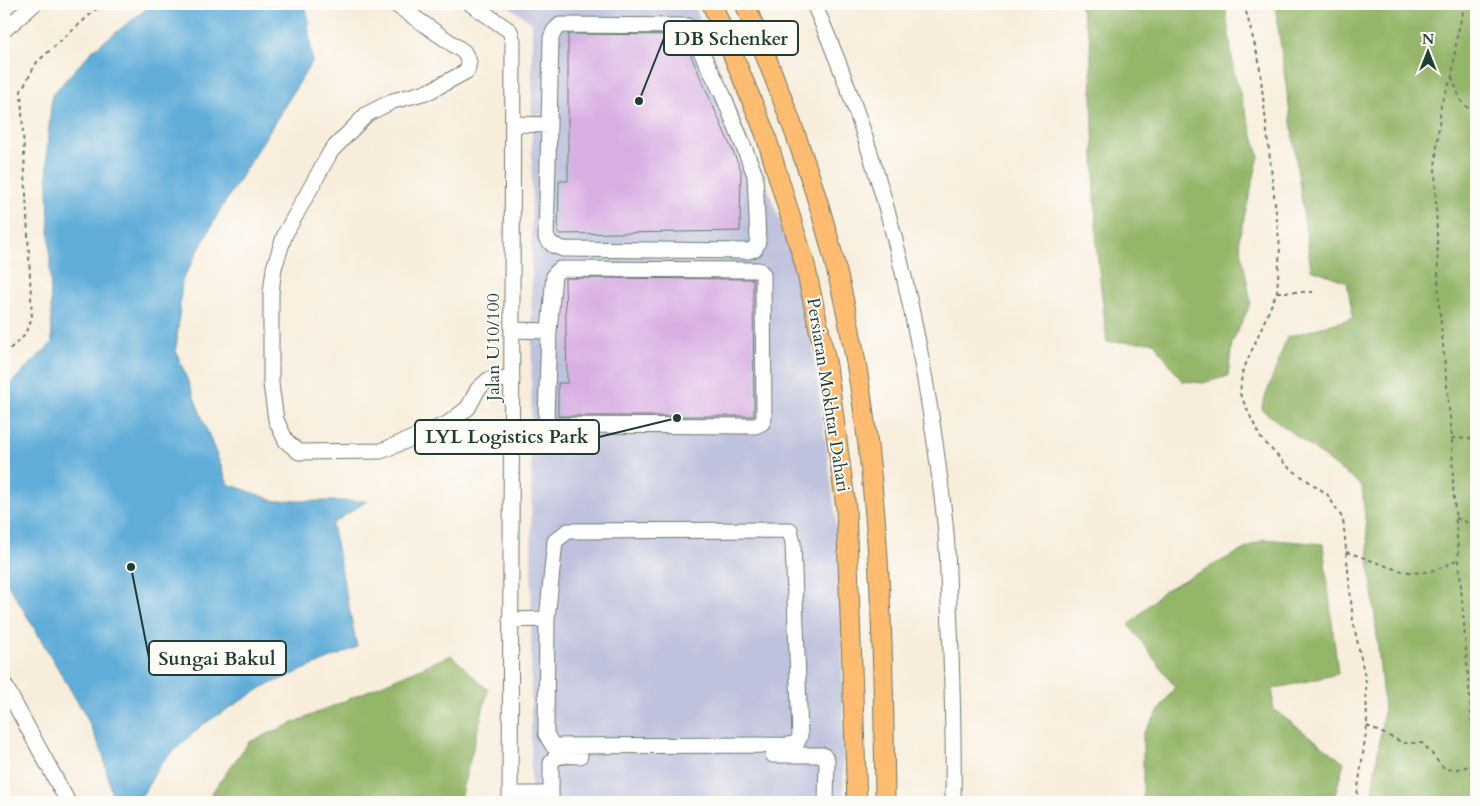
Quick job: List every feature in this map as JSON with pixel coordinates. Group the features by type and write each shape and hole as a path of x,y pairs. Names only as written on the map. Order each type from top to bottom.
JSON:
{"main road":[{"name":"Persiaran Mokhtar Dahari","path":"712,4 765,133 806,265 827,366 846,508 857,802"},
{"name":"Persiaran Mokhtar Dahari","path":"745,4 791,118 833,256 856,365 875,506 884,635 885,802"}],"street":[{"path":"4,30 34,4"},
{"path":"395,4 464,52 469,62 467,71 430,92 393,101 367,114 331,151 285,234 274,268 271,292 271,384 276,420 286,441 299,452 381,451 446,424 468,408 478,389 488,380 512,379"},
{"name":"Jalan U10/100","path":"471,4 510,31 513,40 510,798"},
{"path":"814,4 877,170 906,276 922,359 946,524 954,705 953,802"},
{"path":"560,24 688,26 724,95 755,175 758,241 755,249 748,251 563,249 553,245 546,238 549,125 552,38 560,24"},
{"path":"514,124 549,125"},
{"path":"560,269 759,270 763,274 764,418 762,423 755,426 549,425 546,418 549,331 554,275 560,269"},
{"path":"512,330 549,331"},
{"path":"568,530 790,530 793,542 800,736 797,743 788,745 553,746 546,734 547,619 554,541 568,530"},
{"path":"510,620 547,619"},
{"path":"4,684 68,802"},
{"path":"510,798 551,798 550,763 553,758 560,756 818,754 824,755 827,760 826,802"}],"path":[{"path":"4,354 24,336 32,318 21,91 37,62 102,4"},
{"path":"1244,4 1259,61 1280,248 1277,292 1242,372 1240,394 1260,437 1288,467 1328,494 1343,519 1353,621 1366,682 1367,726 1356,802"},
{"path":"1464,4 1456,36 1452,77 1441,104 1435,167 1440,304 1452,438 1456,518 1476,776"},
{"path":"1452,77 1461,101 1476,116"},
{"path":"1277,292 1313,292"},
{"path":"1452,438 1476,439"},
{"path":"1456,518 1476,526"},
{"path":"1346,552 1384,568 1410,573 1446,566 1459,558"},
{"path":"1367,726 1404,743 1422,743 1430,752 1435,762 1446,770 1460,770 1475,764"}],"shaded area":[{"path":"506,4 694,4 804,281 841,556 844,802 531,802 532,23"}],"green space":[{"path":"1079,4 1225,4 1234,73 1259,156 1239,239 1251,303 1232,343 1228,376 1203,383 1182,381 1154,342 1107,342 1097,252 1090,37"},
{"path":"1275,4 1476,4 1476,802 1371,802 1384,708 1362,486 1261,409 1287,337 1353,318 1347,282 1311,269"},
{"path":"1264,539 1323,544 1338,674 1273,689 1273,709 1344,762 1333,802 1143,802 1143,734 1175,687 1129,625 1163,591"},
{"path":"451,655 488,690 459,802 205,802 249,742"}],"water":[{"path":"153,4 306,4 312,62 219,212 182,281 176,351 228,484 276,501 367,501 332,524 357,647 263,687 202,725 162,762 138,802 119,802 111,792 103,754 86,716 4,577 4,390 52,343 47,148 52,95 93,50"}],"building":[{"path":"568,34 682,35 741,170 740,231 558,234 559,181 568,181"},
{"path":"565,278 753,279 754,416 558,416 558,383 567,383"}],"place":[{"name":"DB Schenker","path":"639,101"},
{"name":"LYL Logistics Park","path":"677,418"},
{"name":"Sungai Bakul","path":"131,567"}]}
